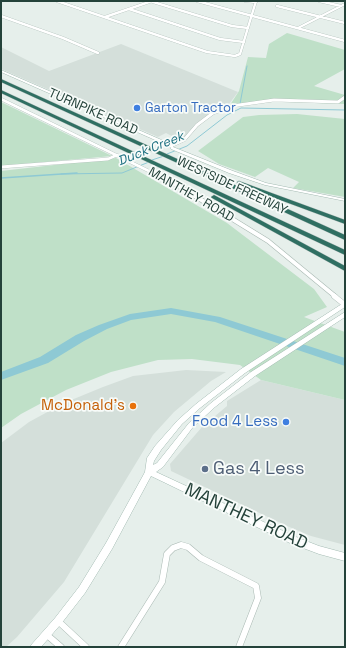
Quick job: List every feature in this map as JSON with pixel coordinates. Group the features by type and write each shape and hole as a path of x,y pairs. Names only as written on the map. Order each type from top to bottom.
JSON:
{"highway":[{"name":"WESTSIDE FREEWAY","path":"1,80 345,238"},
{"name":"WESTSIDE FREEWAY","path":"1,91 345,253"},
{"path":"176,160 189,163 345,222"},
{"path":"177,174 181,178 345,268"}],"street":[{"path":"57,1 207,52 238,56 244,42 256,1 245,1"},
{"path":"105,17 151,1 232,26 248,28"},
{"path":"197,1 345,41"},
{"path":"319,1 345,6"},
{"path":"277,6 345,23"},
{"path":"298,28 341,6"},
{"path":"129,9 220,39 244,42"},
{"path":"1,16 63,38 98,53"},
{"name":"TURNPIKE ROAD","path":"1,71 189,155 265,184 345,200"},
{"path":"172,147 184,140 197,126 213,113 232,106 274,100 338,102 345,97"},
{"name":"MANTHEY ROAD","path":"1,99 177,185 268,241 345,304"},
{"path":"1,167 108,159 117,155"},
{"path":"35,647 47,635 82,590 105,552 149,472 150,460 180,422 208,397 251,366 345,304"},
{"path":"323,327 324,322 341,310 345,304"},
{"path":"149,472 160,465 191,425 208,409 261,369 345,314"},
{"name":"MANTHEY ROAD","path":"149,472 293,540 319,550 345,557"},
{"path":"121,647 162,582 167,554 173,548 181,545 188,547 202,558 256,586 258,598 239,647"},
{"path":"58,621 86,647"},
{"path":"47,635 61,647"}],"shaded area":[{"path":"121,44 238,92 229,104 210,114 183,142 166,133 158,137 1,69 1,47 49,71"},
{"path":"186,370 226,372 211,381 174,412 153,435 64,582 17,637 6,647 1,647 1,443 29,422 64,403 103,387 133,376"},
{"path":"261,380 345,400 345,545 311,536 287,526 171,471 170,464 202,427 227,406 227,401"}],"green space":[{"path":"287,33 345,50 345,69 314,86 345,95 345,104 260,101 215,111 230,105 239,91 248,57 266,58 269,44"},
{"path":"1,102 112,156 1,166"},
{"path":"297,114 345,119 345,197 293,188 299,182 268,168 255,177 219,164 198,151 243,117"},
{"path":"116,158 227,223 314,289 327,307 304,317 345,332 345,400 261,380 240,365 192,359 158,360 111,372 66,390 21,414 1,428 1,171"}],"waterway":[{"path":"240,104 247,66"},
{"name":"Duck Creek","path":"167,154 187,146 227,115 241,108 345,110"},
{"name":"Duck Creek","path":"152,160 164,156"},
{"name":"Duck Creek","path":"62,174 122,173 149,162"},
{"name":"Duck Creek","path":"62,174 77,173"},
{"name":"Duck Creek","path":"1,178 62,174"},
{"path":"1,376 44,360 80,338 103,327 130,317 171,311 216,319 345,362"}],"place":[{"name":"Garton Tractor","path":"137,108"},
{"name":"McDonald's","path":"133,406"},
{"name":"Food 4 Less","path":"286,422"},
{"name":"Gas 4 Less","path":"205,469"}]}
